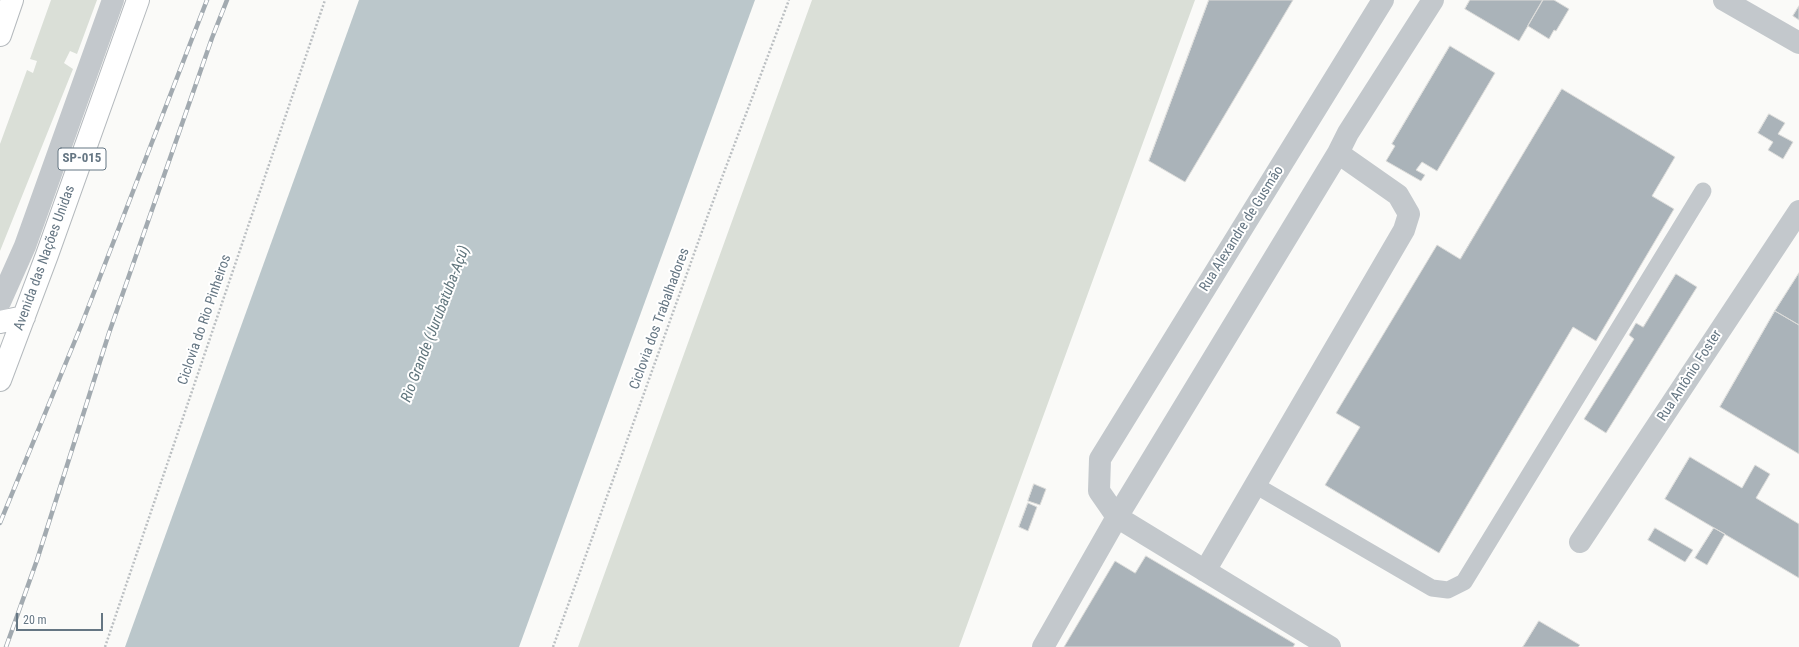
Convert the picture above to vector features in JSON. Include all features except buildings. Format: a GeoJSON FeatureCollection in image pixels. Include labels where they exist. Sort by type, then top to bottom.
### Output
{"type":"FeatureCollection","features":[{"type":"Feature","properties":{"kind":"highway"},"geometry":{"type":"LineString","coordinates":[[0,35],[12,0]]}},
{"type":"Feature","properties":{"kind":"highway","name":"Avenida das Nações Unidas"},"geometry":{"type":"LineString","coordinates":[[0,380],[138,0]]}},
{"type":"Feature","properties":{"kind":"highway"},"geometry":{"type":"LineString","coordinates":[[0,322],[24,317]]}},
{"type":"Feature","properties":{"kind":"street"},"geometry":{"type":"LineString","coordinates":[[0,302],[25,246],[113,0]]}},
{"type":"Feature","properties":{"kind":"street","name":"Rua Alexandre de Gusmão"},"geometry":{"type":"LineString","coordinates":[[1117,517],[1099,491],[1100,459],[1383,0]]}},
{"type":"Feature","properties":{"kind":"street"},"geometry":{"type":"LineString","coordinates":[[1043,647],[1117,517],[1338,154],[1348,133],[1433,0]]}},
{"type":"Feature","properties":{"kind":"street"},"geometry":{"type":"LineString","coordinates":[[1724,0],[1799,43]]}},
{"type":"Feature","properties":{"kind":"street"},"geometry":{"type":"LineString","coordinates":[[1205,571],[1404,230],[1409,214],[1398,195],[1338,154]]}},
{"type":"Feature","properties":{"kind":"street","name":"Rua Antônio Foster"},"geometry":{"type":"LineString","coordinates":[[1580,542],[1799,211]]}},
{"type":"Feature","properties":{"kind":"street"},"geometry":{"type":"LineString","coordinates":[[1117,517],[1330,647]]}},
{"type":"Feature","properties":{"kind":"lane"},"geometry":{"type":"LineString","coordinates":[[1255,485],[1432,588],[1448,590],[1464,582],[1703,191]]}},
{"type":"Feature","properties":{"kind":"path","name":"Ciclovia do Rio Pinheiros"},"geometry":{"type":"LineString","coordinates":[[105,647],[325,0]]}},
{"type":"Feature","properties":{"kind":"path","name":"Ciclovia dos Trabalhadores"},"geometry":{"type":"LineString","coordinates":[[553,647],[709,212],[789,0]]}},
{"type":"Feature","properties":{"kind":"shaded area"},"geometry":{"type":"Polygon","coordinates":[[[51,0],[97,0],[77,54],[70,51],[64,63],[73,69],[0,251],[0,144],[27,70],[33,73],[37,61],[30,59],[51,0]]]}},
{"type":"Feature","properties":{"kind":"shaded area"},"geometry":{"type":"Polygon","coordinates":[[[812,0],[1195,0],[959,647],[578,647],[812,0]]]}},
{"type":"Feature","properties":{"kind":"water","name":"Rio Grande (Jurubatuba-Açú)"},"geometry":{"type":"Polygon","coordinates":[[[359,0],[755,0],[519,647],[125,647],[359,0]]]}},
{"type":"Feature","properties":{"kind":"railway"},"geometry":{"type":"LineString","coordinates":[[0,523],[81,326],[207,0]]}},
{"type":"Feature","properties":{"kind":"railway"},"geometry":{"type":"LineString","coordinates":[[6,647],[37,560],[109,333],[212,38],[227,0]]}}]}
